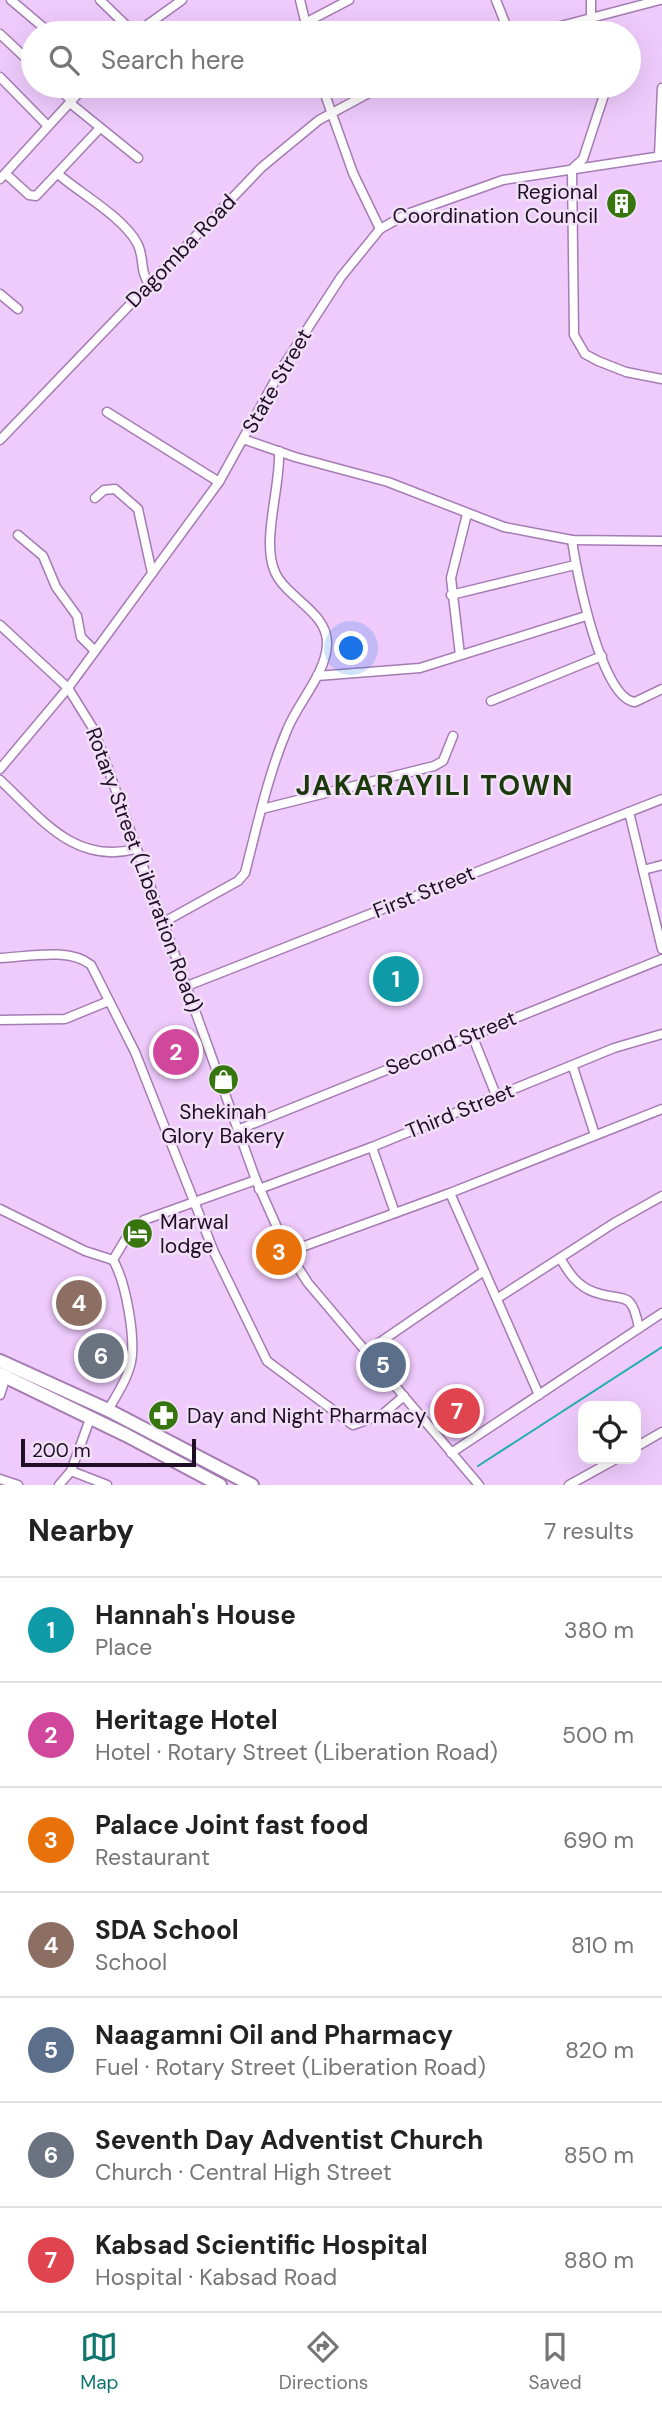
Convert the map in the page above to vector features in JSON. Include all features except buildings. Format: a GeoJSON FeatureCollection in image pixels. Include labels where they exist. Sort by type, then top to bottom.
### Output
{"type":"FeatureCollection","features":[{"type":"Feature","properties":{"kind":"highway"},"geometry":{"type":"LineString","coordinates":[[0,1361],[108,1410],[252,1485]]}},
{"type":"Feature","properties":{"kind":"highway"},"geometry":{"type":"LineString","coordinates":[[3,1375],[220,1485]]}},
{"type":"Feature","properties":{"kind":"street"},"geometry":{"type":"LineString","coordinates":[[11,0],[36,21]]}},
{"type":"Feature","properties":{"kind":"street"},"geometry":{"type":"LineString","coordinates":[[100,0],[122,21]]}},
{"type":"Feature","properties":{"kind":"street"},"geometry":{"type":"LineString","coordinates":[[300,0],[305,21]]}},
{"type":"Feature","properties":{"kind":"street"},"geometry":{"type":"LineString","coordinates":[[309,21],[349,0]]}},
{"type":"Feature","properties":{"kind":"street"},"geometry":{"type":"LineString","coordinates":[[496,0],[504,21]]}},
{"type":"Feature","properties":{"kind":"street"},"geometry":{"type":"LineString","coordinates":[[591,0],[592,21]]}},
{"type":"Feature","properties":{"kind":"street"},"geometry":{"type":"LineString","coordinates":[[580,21],[660,0]]}},
{"type":"Feature","properties":{"kind":"street"},"geometry":{"type":"LineString","coordinates":[[152,21],[179,1]]}},
{"type":"Feature","properties":{"kind":"street"},"geometry":{"type":"LineString","coordinates":[[0,34],[21,54]]}},
{"type":"Feature","properties":{"kind":"street"},"geometry":{"type":"LineString","coordinates":[[0,77],[48,126]]}},
{"type":"Feature","properties":{"kind":"street"},"geometry":{"type":"LineString","coordinates":[[661,156],[662,88]]}},
{"type":"Feature","properties":{"kind":"street"},"geometry":{"type":"LineString","coordinates":[[67,98],[138,158]]}},
{"type":"Feature","properties":{"kind":"street"},"geometry":{"type":"LineString","coordinates":[[5,174],[74,98]]}},
{"type":"Feature","properties":{"kind":"street"},"geometry":{"type":"LineString","coordinates":[[326,98],[353,173],[380,229]]}},
{"type":"Feature","properties":{"kind":"street","name":"Dagomba Road"},"geometry":{"type":"LineString","coordinates":[[0,440],[262,167],[304,131],[359,98]]}},
{"type":"Feature","properties":{"kind":"street"},"geometry":{"type":"LineString","coordinates":[[603,98],[583,159],[572,169],[574,335],[585,354],[609,366],[662,379]]}},
{"type":"Feature","properties":{"kind":"street"},"geometry":{"type":"LineString","coordinates":[[0,161],[5,174],[33,197],[38,195],[100,128]]}},
{"type":"Feature","properties":{"kind":"street","name":"State Street"},"geometry":{"type":"LineString","coordinates":[[0,769],[68,688],[219,482],[282,369],[323,304],[380,229],[407,214],[503,180],[661,156]]}},
{"type":"Feature","properties":{"kind":"street"},"geometry":{"type":"LineString","coordinates":[[58,174],[103,209],[138,244],[143,275],[150,285]]}},
{"type":"Feature","properties":{"kind":"street"},"geometry":{"type":"LineString","coordinates":[[1,296],[18,309]]}},
{"type":"Feature","properties":{"kind":"street"},"geometry":{"type":"LineString","coordinates":[[107,412],[219,482]]}},
{"type":"Feature","properties":{"kind":"street"},"geometry":{"type":"LineString","coordinates":[[243,439],[295,457],[388,482],[504,527],[572,540],[662,541]]}},
{"type":"Feature","properties":{"kind":"street"},"geometry":{"type":"LineString","coordinates":[[163,922],[242,878],[288,728],[317,676],[326,652],[325,630],[276,575],[272,562],[273,517],[281,472],[279,451]]}},
{"type":"Feature","properties":{"kind":"street"},"geometry":{"type":"LineString","coordinates":[[281,472],[295,457]]}},
{"type":"Feature","properties":{"kind":"street"},"geometry":{"type":"LineString","coordinates":[[95,498],[103,490],[115,489],[138,509],[152,573]]}},
{"type":"Feature","properties":{"kind":"street"},"geometry":{"type":"LineString","coordinates":[[460,655],[451,578],[467,514]]}},
{"type":"Feature","properties":{"kind":"street"},"geometry":{"type":"LineString","coordinates":[[18,535],[43,556],[56,587],[77,616],[81,637],[95,651]]}},
{"type":"Feature","properties":{"kind":"street"},"geometry":{"type":"LineString","coordinates":[[572,540],[586,617],[601,656],[628,701],[635,702],[661,691]]}},
{"type":"Feature","properties":{"kind":"street"},"geometry":{"type":"LineString","coordinates":[[451,595],[576,565]]}},
{"type":"Feature","properties":{"kind":"street"},"geometry":{"type":"LineString","coordinates":[[317,676],[403,672],[586,617]]}},
{"type":"Feature","properties":{"kind":"street","name":"Rotary Street (Liberation Road)"},"geometry":{"type":"LineString","coordinates":[[0,625],[68,688],[94,730],[258,1185],[288,1252],[308,1283],[479,1485]]}},
{"type":"Feature","properties":{"kind":"street"},"geometry":{"type":"LineString","coordinates":[[491,701],[601,656]]}},
{"type":"Feature","properties":{"kind":"street"},"geometry":{"type":"LineString","coordinates":[[262,809],[434,766],[443,761],[453,736]]}},
{"type":"Feature","properties":{"kind":"street"},"geometry":{"type":"LineString","coordinates":[[0,780],[64,839],[80,848],[105,854],[136,849]]}},
{"type":"Feature","properties":{"kind":"street","name":"First Street"},"geometry":{"type":"LineString","coordinates":[[187,986],[662,799]]}},
{"type":"Feature","properties":{"kind":"street"},"geometry":{"type":"LineString","coordinates":[[629,812],[658,923],[662,949]]}},
{"type":"Feature","properties":{"kind":"street"},"geometry":{"type":"LineString","coordinates":[[643,870],[662,865]]}},
{"type":"Feature","properties":{"kind":"street"},"geometry":{"type":"LineString","coordinates":[[0,958],[82,957],[92,965],[135,1052],[214,1252],[272,1366],[353,1425],[383,1414],[404,1396]]}},
{"type":"Feature","properties":{"kind":"street","name":"Second Street"},"geometry":{"type":"LineString","coordinates":[[240,1129],[662,959]]}},
{"type":"Feature","properties":{"kind":"street"},"geometry":{"type":"LineString","coordinates":[[0,1020],[65,1019],[109,1001]]}},
{"type":"Feature","properties":{"kind":"street","name":"Third Street"},"geometry":{"type":"LineString","coordinates":[[113,1260],[135,1226],[196,1201],[258,1185],[372,1147],[614,1048],[662,1034]]}},
{"type":"Feature","properties":{"kind":"street"},"geometry":{"type":"LineString","coordinates":[[472,1035],[496,1095]]}},
{"type":"Feature","properties":{"kind":"street"},"geometry":{"type":"LineString","coordinates":[[573,1067],[595,1135]]}},
{"type":"Feature","properties":{"kind":"street"},"geometry":{"type":"LineString","coordinates":[[288,1252],[450,1193],[662,1109]]}},
{"type":"Feature","properties":{"kind":"street"},"geometry":{"type":"LineString","coordinates":[[372,1147],[396,1213]]}},
{"type":"Feature","properties":{"kind":"street"},"geometry":{"type":"LineString","coordinates":[[450,1193],[539,1395]]}},
{"type":"Feature","properties":{"kind":"street"},"geometry":{"type":"LineString","coordinates":[[498,1298],[662,1196]]}},
{"type":"Feature","properties":{"kind":"street"},"geometry":{"type":"LineString","coordinates":[[0,1209],[85,1251],[113,1260],[124,1296],[132,1352],[126,1378],[108,1410]]}},
{"type":"Feature","properties":{"kind":"street"},"geometry":{"type":"LineString","coordinates":[[560,1258],[571,1277],[589,1290],[626,1298],[635,1306],[639,1328]]}},
{"type":"Feature","properties":{"kind":"street"},"geometry":{"type":"LineString","coordinates":[[367,1351],[484,1271]]}},
{"type":"Feature","properties":{"kind":"street"},"geometry":{"type":"LineString","coordinates":[[452,1453],[662,1313]]}},
{"type":"Feature","properties":{"kind":"street"},"geometry":{"type":"LineString","coordinates":[[0,1395],[3,1375]]}},
{"type":"Feature","properties":{"kind":"street"},"geometry":{"type":"LineString","coordinates":[[59,1485],[71,1471],[90,1419]]}},
{"type":"Feature","properties":{"kind":"street"},"geometry":{"type":"LineString","coordinates":[[641,1444],[662,1432]]}},
{"type":"Feature","properties":{"kind":"street"},"geometry":{"type":"LineString","coordinates":[[569,1485],[607,1464]]}},
{"type":"Feature","properties":{"kind":"street"},"geometry":{"type":"LineString","coordinates":[[71,1471],[107,1485]]}},
{"type":"Feature","properties":{"kind":"street"},"geometry":{"type":"LineString","coordinates":[[0,1479],[18,1485]]}},
{"type":"Feature","properties":{"kind":"shaded area"},"geometry":{"type":"Polygon","coordinates":[[[457,1382],[487,1418],[462,1436],[454,1435],[425,1404],[457,1382]]]}},
{"type":"Feature","properties":{"kind":"waterway"},"geometry":{"type":"LineString","coordinates":[[478,1466],[662,1347]]}},
{"type":"Feature","properties":{"kind":"place","name":"Regional Coordination Council"},"geometry":{"type":"Point","coordinates":[621,204]}},
{"type":"Feature","properties":{"kind":"place","name":"Hannah's House"},"geometry":{"type":"Point","coordinates":[396,979]}},
{"type":"Feature","properties":{"kind":"place","name":"Heritage Hotel"},"geometry":{"type":"Point","coordinates":[176,1052]}},
{"type":"Feature","properties":{"kind":"place","name":"Shekinah Glory Bakery"},"geometry":{"type":"Point","coordinates":[223,1080]}},
{"type":"Feature","properties":{"kind":"place","name":"Marwal lodge"},"geometry":{"type":"Point","coordinates":[137,1234]}},
{"type":"Feature","properties":{"kind":"place","name":"Palace Joint fast food"},"geometry":{"type":"Point","coordinates":[279,1252]}},
{"type":"Feature","properties":{"kind":"place","name":"SDA School"},"geometry":{"type":"Point","coordinates":[79,1303]}},
{"type":"Feature","properties":{"kind":"place","name":"Seventh Day Adventist Church"},"geometry":{"type":"Point","coordinates":[101,1356]}},
{"type":"Feature","properties":{"kind":"place","name":"Naagamni Oil and Pharmacy"},"geometry":{"type":"Point","coordinates":[383,1365]}},
{"type":"Feature","properties":{"kind":"place","name":"Kabsad Scientific Hospital"},"geometry":{"type":"Point","coordinates":[457,1411]}},
{"type":"Feature","properties":{"kind":"place","name":"Day and Night Pharmacy"},"geometry":{"type":"Point","coordinates":[164,1416]}},
{"type":"Feature","properties":{"kind":"district","name":"JAKARAYILI TOWN"},"geometry":{"type":"Point","coordinates":[435,785]}}]}
